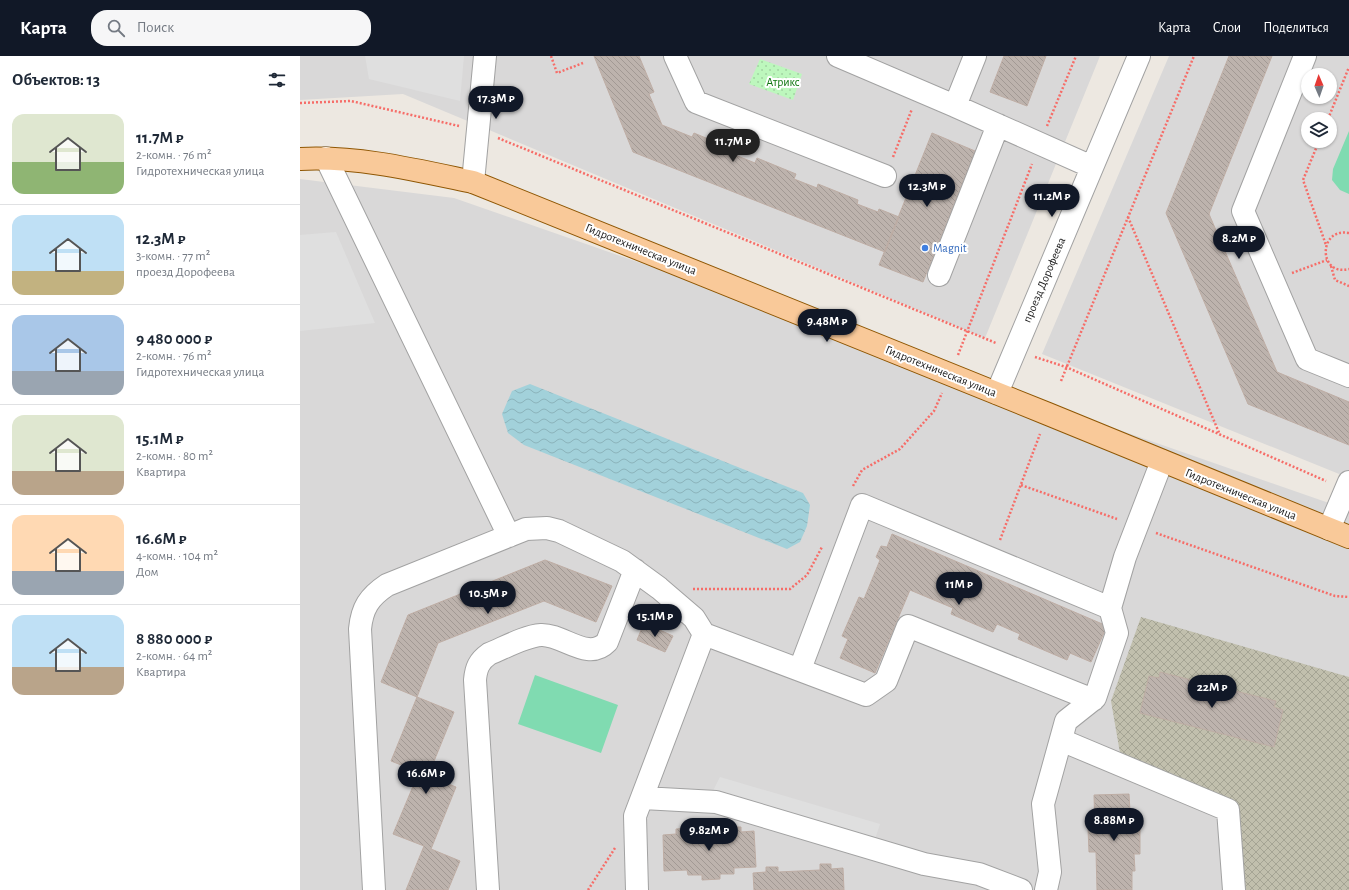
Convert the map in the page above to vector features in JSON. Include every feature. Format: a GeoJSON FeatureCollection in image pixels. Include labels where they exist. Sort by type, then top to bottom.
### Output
{"type":"FeatureCollection","features":[{"type":"Feature","properties":{"kind":"main road","name":"Гидротехническая улица"},"geometry":{"type":"LineString","coordinates":[[300,160],[326,158],[397,166],[473,182],[997,393],[1349,537]]}},
{"type":"Feature","properties":{"kind":"street"},"geometry":{"type":"LineString","coordinates":[[473,182],[485,56]]}},
{"type":"Feature","properties":{"kind":"street"},"geometry":{"type":"LineString","coordinates":[[675,56],[696,102],[885,176]]}},
{"type":"Feature","properties":{"kind":"street"},"geometry":{"type":"LineString","coordinates":[[838,56],[1092,167]]}},
{"type":"Feature","properties":{"kind":"street"},"geometry":{"type":"LineString","coordinates":[[955,106],[975,56]]}},
{"type":"Feature","properties":{"kind":"street","name":"проезд Дорофеева"},"geometry":{"type":"LineString","coordinates":[[997,393],[1139,56]]}},
{"type":"Feature","properties":{"kind":"street"},"geometry":{"type":"LineString","coordinates":[[1305,56],[1243,211],[1307,359],[1349,376]]}},
{"type":"Feature","properties":{"kind":"street"},"geometry":{"type":"LineString","coordinates":[[939,274],[998,125]]}},
{"type":"Feature","properties":{"kind":"street"},"geometry":{"type":"LineString","coordinates":[[326,158],[509,536]]}},
{"type":"Feature","properties":{"kind":"street"},"geometry":{"type":"LineString","coordinates":[[1046,890],[1050,872],[1043,804],[1066,720],[1095,698],[1117,633],[1110,608],[1125,557],[1162,461]]}},
{"type":"Feature","properties":{"kind":"street"},"geometry":{"type":"LineString","coordinates":[[1329,530],[1347,486]]}},
{"type":"Feature","properties":{"kind":"street"},"geometry":{"type":"LineString","coordinates":[[800,669],[862,505],[1110,608]]}},
{"type":"Feature","properties":{"kind":"street"},"geometry":{"type":"LineString","coordinates":[[374,890],[360,630],[363,610],[376,592],[387,585],[526,529],[546,528],[559,531],[615,557],[659,588],[694,618],[704,634],[866,695],[886,681],[908,626],[1093,700]]}},
{"type":"Feature","properties":{"kind":"street"},"geometry":{"type":"LineString","coordinates":[[488,890],[475,680],[476,670],[483,658],[489,654],[537,636],[552,636],[587,650],[593,650],[604,645],[607,642],[635,570]]}},
{"type":"Feature","properties":{"kind":"street"},"geometry":{"type":"LineString","coordinates":[[637,890],[635,816],[704,634]]}},
{"type":"Feature","properties":{"kind":"street"},"geometry":{"type":"LineString","coordinates":[[1061,740],[1228,810],[1234,890]]}},
{"type":"Feature","properties":{"kind":"street"},"geometry":{"type":"LineString","coordinates":[[642,798],[716,802],[924,864],[979,874],[1021,890]]}},
{"type":"Feature","properties":{"kind":"path"},"geometry":{"type":"LineString","coordinates":[[551,56],[556,72],[583,63]]}},
{"type":"Feature","properties":{"kind":"path"},"geometry":{"type":"LineString","coordinates":[[851,491],[862,470],[900,449],[934,412],[1076,56]]}},
{"type":"Feature","properties":{"kind":"path"},"geometry":{"type":"LineString","coordinates":[[1060,381],[1194,56]]}},
{"type":"Feature","properties":{"kind":"path"},"geometry":{"type":"LineString","coordinates":[[1331,112],[1349,67]]}},
{"type":"Feature","properties":{"kind":"path"},"geometry":{"type":"LineString","coordinates":[[885,176],[920,91]]}},
{"type":"Feature","properties":{"kind":"path"},"geometry":{"type":"LineString","coordinates":[[300,103],[351,101],[478,130],[1015,350],[1066,367],[1220,435],[1347,486]]}},
{"type":"Feature","properties":{"kind":"path"},"geometry":{"type":"LineString","coordinates":[[1316,148],[1303,180],[1326,245]]}},
{"type":"Feature","properties":{"kind":"path"},"geometry":{"type":"LineString","coordinates":[[1127,216],[1220,435]]}},
{"type":"Feature","properties":{"kind":"path"},"geometry":{"type":"LineString","coordinates":[[1349,233],[1344,232],[1336,234],[1326,245],[1325,252],[1327,260],[1331,266],[1334,280],[1349,286]]}},
{"type":"Feature","properties":{"kind":"path"},"geometry":{"type":"LineString","coordinates":[[1273,280],[1327,260]]}},
{"type":"Feature","properties":{"kind":"path"},"geometry":{"type":"LineString","coordinates":[[1331,266],[1338,269],[1349,269]]}},
{"type":"Feature","properties":{"kind":"path"},"geometry":{"type":"LineString","coordinates":[[992,559],[1040,434]]}},
{"type":"Feature","properties":{"kind":"path"},"geometry":{"type":"LineString","coordinates":[[1021,485],[1335,596],[1349,597]]}},
{"type":"Feature","properties":{"kind":"path"},"geometry":{"type":"LineString","coordinates":[[659,588],[790,589],[807,575],[825,540]]}},
{"type":"Feature","properties":{"kind":"path"},"geometry":{"type":"LineString","coordinates":[[588,890],[616,847]]}},
{"type":"Feature","properties":{"kind":"shaded area"},"geometry":{"type":"Polygon","coordinates":[[[300,56],[1100,56],[985,338],[403,94],[300,100],[300,56]]]}},
{"type":"Feature","properties":{"kind":"shaded area"},"geometry":{"type":"Polygon","coordinates":[[[365,56],[464,56],[460,101],[369,79],[365,56]]]}},
{"type":"Feature","properties":{"kind":"shaded area"},"geometry":{"type":"Polygon","coordinates":[[[1169,56],[1349,56],[1349,478],[1042,354],[1169,56]]]}},
{"type":"Feature","properties":{"kind":"shaded area"},"geometry":{"type":"Polygon","coordinates":[[[300,179],[454,198],[1349,510],[1349,890],[300,890],[300,179]]]}},
{"type":"Feature","properties":{"kind":"shaded area"},"geometry":{"type":"Polygon","coordinates":[[[336,232],[375,323],[300,331],[300,235],[336,232]]]}},
{"type":"Feature","properties":{"kind":"shaded area"},"geometry":{"type":"Polygon","coordinates":[[[1141,617],[1349,677],[1349,890],[1243,890],[1234,801],[1120,753],[1111,701],[1141,617]]]}},
{"type":"Feature","properties":{"kind":"shaded area"},"geometry":{"type":"Polygon","coordinates":[[[720,777],[880,824],[874,842],[711,795],[720,777]]]}},
{"type":"Feature","properties":{"kind":"green space","name":"Атрикс"},"geometry":{"type":"Polygon","coordinates":[[[760,59],[802,74],[793,100],[749,84],[760,59]]]}},
{"type":"Feature","properties":{"kind":"green space"},"geometry":{"type":"Polygon","coordinates":[[[1349,131],[1349,194],[1340,190],[1332,180],[1333,169],[1349,131]]]}},
{"type":"Feature","properties":{"kind":"green space"},"geometry":{"type":"Polygon","coordinates":[[[535,675],[618,705],[601,753],[518,724],[535,675]]]}},
{"type":"Feature","properties":{"kind":"water"},"geometry":{"type":"Polygon","coordinates":[[[530,384],[803,493],[810,505],[807,526],[800,542],[787,549],[524,445],[508,433],[502,414],[512,391],[530,384]]]}},
{"type":"Feature","properties":{"kind":"building"},"geometry":{"type":"Polygon","coordinates":[[[594,56],[639,56],[654,92],[649,94],[662,125],[692,137],[694,133],[732,149],[730,153],[755,163],[757,158],[796,174],[794,179],[817,188],[818,184],[858,200],[857,204],[878,212],[879,209],[899,217],[885,252],[633,152],[594,56]]]}},
{"type":"Feature","properties":{"kind":"building"},"geometry":{"type":"Polygon","coordinates":[[[1004,56],[1046,56],[1027,106],[990,92],[1004,56]]]}},
{"type":"Feature","properties":{"kind":"building"},"geometry":{"type":"Polygon","coordinates":[[[1229,56],[1272,56],[1209,214],[1277,372],[1349,402],[1349,445],[1248,404],[1166,213],[1229,56]]]}},
{"type":"Feature","properties":{"kind":"building"},"geometry":{"type":"Polygon","coordinates":[[[932,133],[975,151],[923,282],[879,265],[932,133]]]}},
{"type":"Feature","properties":{"kind":"building"},"geometry":{"type":"Polygon","coordinates":[[[892,534],[1107,626],[1091,662],[1070,653],[1067,660],[1018,639],[1020,634],[997,624],[993,632],[951,614],[953,608],[910,590],[875,673],[840,658],[848,639],[842,636],[859,597],[864,599],[880,560],[876,557],[881,546],[887,547],[892,534]]]}},
{"type":"Feature","properties":{"kind":"building"},"geometry":{"type":"Polygon","coordinates":[[[545,560],[612,586],[596,622],[544,601],[438,643],[417,697],[381,682],[408,615],[545,560]]]}},
{"type":"Feature","properties":{"kind":"building"},"geometry":{"type":"Polygon","coordinates":[[[644,623],[673,636],[665,652],[637,640],[644,623]]]}},
{"type":"Feature","properties":{"kind":"building"},"geometry":{"type":"Polygon","coordinates":[[[1160,672],[1207,684],[1206,690],[1226,695],[1227,689],[1276,701],[1274,707],[1283,710],[1274,747],[1140,713],[1149,676],[1159,678],[1160,672]]]}},
{"type":"Feature","properties":{"kind":"building"},"geometry":{"type":"Polygon","coordinates":[[[417,697],[454,712],[428,776],[456,787],[431,849],[460,861],[448,890],[406,890],[424,846],[393,834],[419,772],[391,761],[417,697]]]}},
{"type":"Feature","properties":{"kind":"building"},"geometry":{"type":"Polygon","coordinates":[[[1129,794],[1130,811],[1133,810],[1134,827],[1140,827],[1140,854],[1134,854],[1135,871],[1132,871],[1132,890],[1097,890],[1096,852],[1089,852],[1088,829],[1095,829],[1094,795],[1129,794]]]}},
{"type":"Feature","properties":{"kind":"building"},"geometry":{"type":"Polygon","coordinates":[[[730,827],[741,827],[741,832],[754,831],[756,867],[734,868],[734,874],[720,874],[720,879],[702,880],[702,875],[688,875],[687,870],[664,871],[663,835],[676,834],[676,829],[688,828],[688,834],[730,832],[730,827]]]}},
{"type":"Feature","properties":{"kind":"building"},"geometry":{"type":"Polygon","coordinates":[[[820,864],[831,864],[831,869],[843,868],[844,890],[754,890],[753,873],[766,872],[766,867],[778,867],[778,872],[820,870],[820,864]]]}},
{"type":"Feature","properties":{"kind":"place","name":"Magnit"},"geometry":{"type":"Point","coordinates":[925,248]}}]}
